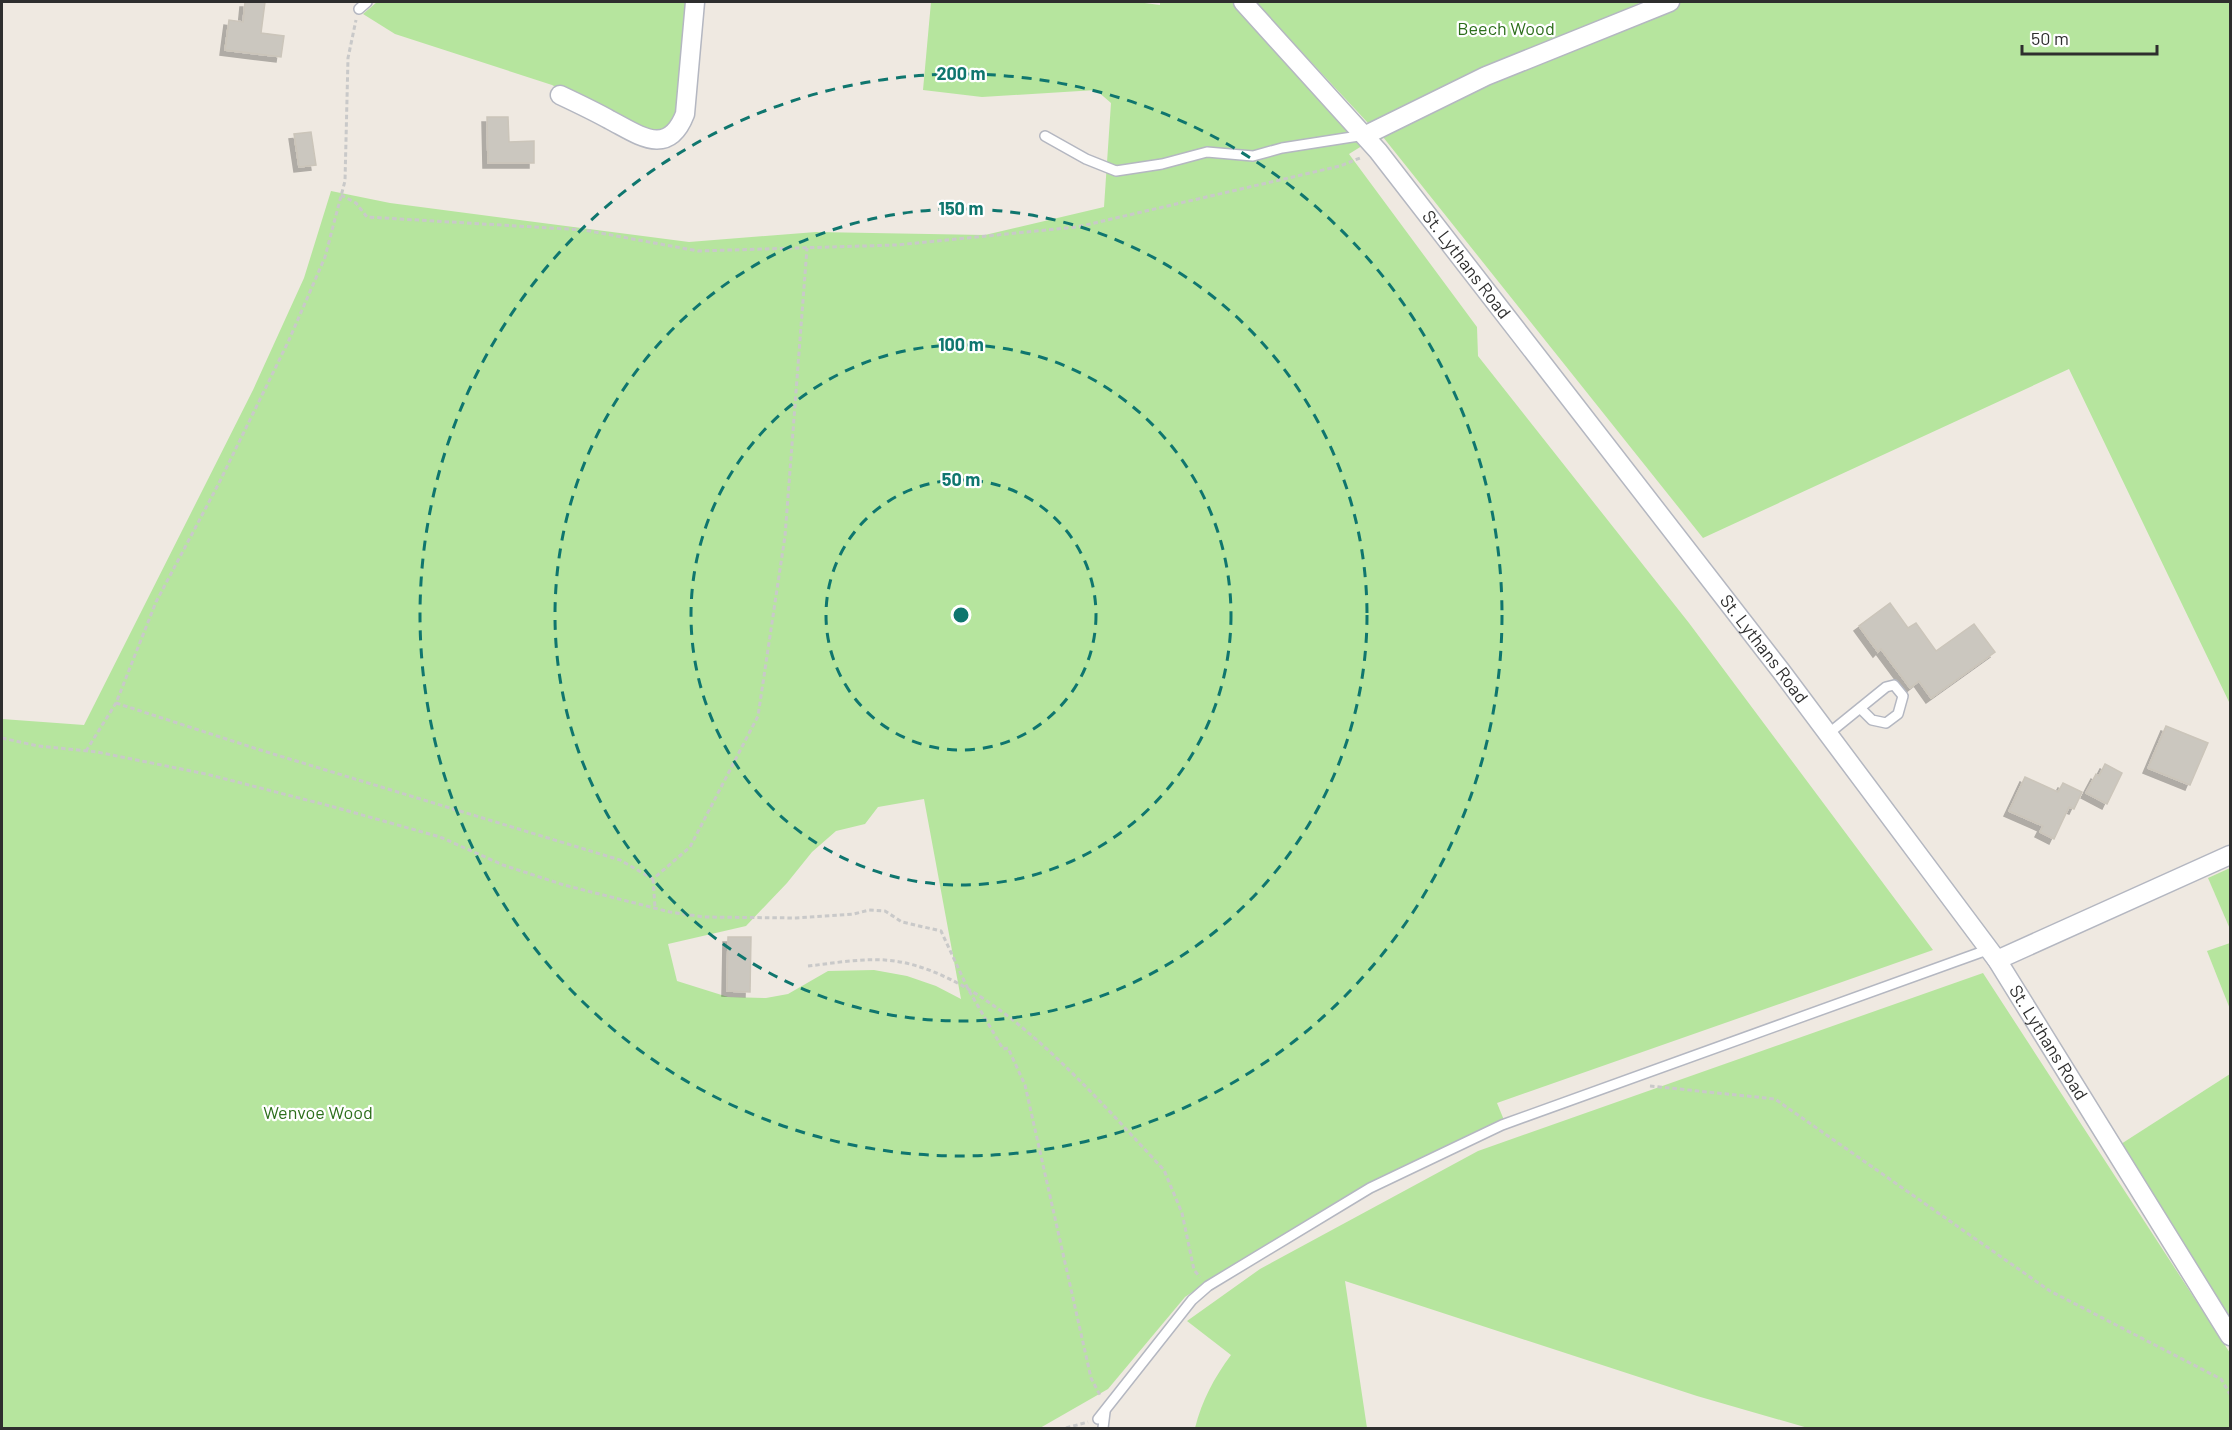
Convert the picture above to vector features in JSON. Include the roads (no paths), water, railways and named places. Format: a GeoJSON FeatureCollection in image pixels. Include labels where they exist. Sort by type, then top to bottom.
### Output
{"type":"FeatureCollection","features":[{"type":"Feature","properties":{"kind":"street"},"geometry":{"type":"LineString","coordinates":[[560,95],[641,138],[659,140],[671,136],[680,127],[685,114],[695,2]]}},
{"type":"Feature","properties":{"kind":"street","name":"St. Lythans Road"},"geometry":{"type":"LineString","coordinates":[[1243,2],[1366,135],[1828,734],[1992,955],[2230,1336]]}},
{"type":"Feature","properties":{"kind":"street"},"geometry":{"type":"LineString","coordinates":[[1366,135],[1486,76],[1670,2]]}},
{"type":"Feature","properties":{"kind":"street"},"geometry":{"type":"LineString","coordinates":[[1992,955],[2230,855]]}},
{"type":"Feature","properties":{"kind":"lane"},"geometry":{"type":"LineString","coordinates":[[359,9],[367,2]]}},
{"type":"Feature","properties":{"kind":"lane"},"geometry":{"type":"LineString","coordinates":[[1045,136],[1086,159],[1116,171],[1162,165],[1207,152],[1253,156],[1282,148],[1366,135]]}},
{"type":"Feature","properties":{"kind":"lane"},"geometry":{"type":"LineString","coordinates":[[1828,734],[1860,708],[1886,687],[1894,686],[1903,696],[1898,714],[1886,723],[1872,720],[1860,708]]}},
{"type":"Feature","properties":{"kind":"lane"},"geometry":{"type":"LineString","coordinates":[[1100,1424],[1106,1409],[1192,1300],[1208,1286],[1370,1188],[1502,1125],[1992,955]]}},
{"type":"Feature","properties":{"kind":"park label","name":"Beech Wood"},"geometry":{"type":"Point","coordinates":[1506,29]}},
{"type":"Feature","properties":{"kind":"park label","name":"Wenvoe Wood"},"geometry":{"type":"Point","coordinates":[318,1113]}}]}
